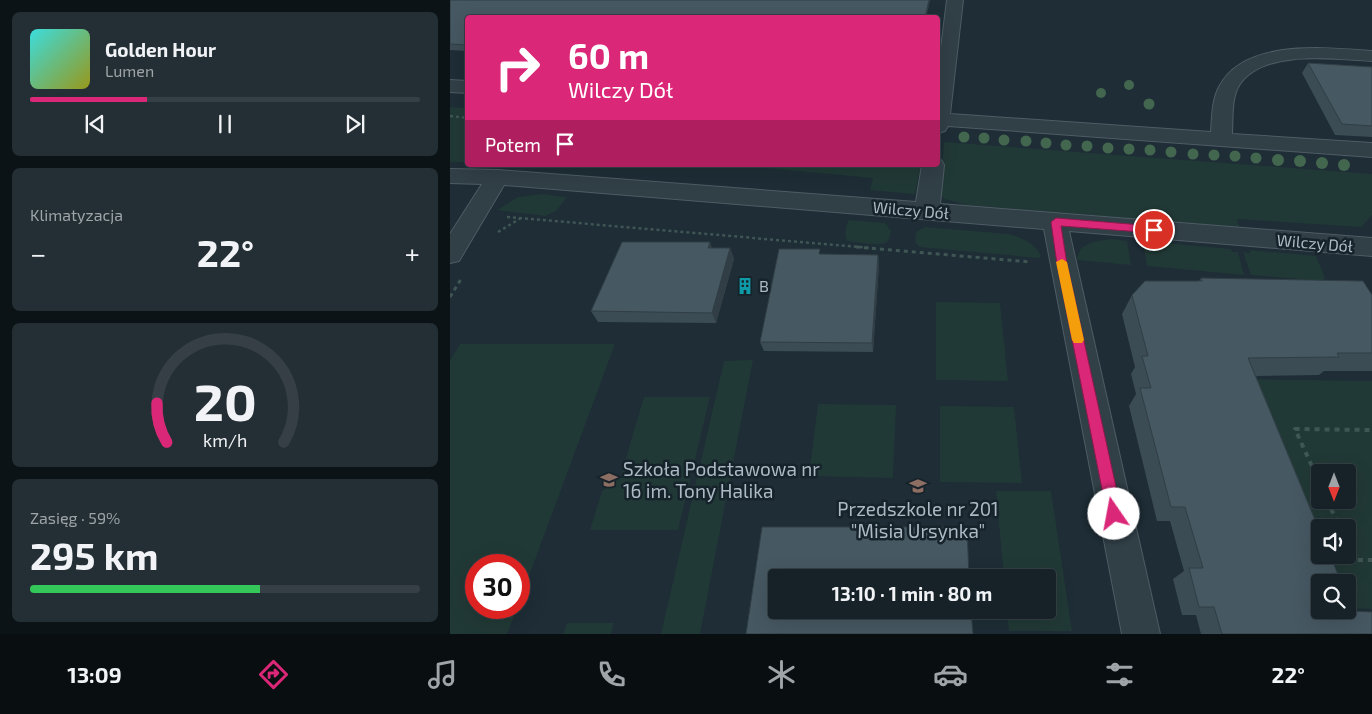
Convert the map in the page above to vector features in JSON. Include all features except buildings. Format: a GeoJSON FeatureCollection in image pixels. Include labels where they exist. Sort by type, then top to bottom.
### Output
{"type":"FeatureCollection","features":[{"type":"Feature","properties":{"kind":"street"},"geometry":{"type":"LineString","coordinates":[[940,112],[945,88],[955,0]]}},
{"type":"Feature","properties":{"kind":"street"},"geometry":{"type":"LineString","coordinates":[[1221,139],[1224,107],[1229,87],[1232,80],[1247,68],[1269,59],[1296,54],[1372,56]]}},
{"type":"Feature","properties":{"kind":"street"},"geometry":{"type":"LineString","coordinates":[[450,86],[465,88]]}},
{"type":"Feature","properties":{"kind":"street"},"geometry":{"type":"LineString","coordinates":[[940,122],[1372,150]]}},
{"type":"Feature","properties":{"kind":"street"},"geometry":{"type":"LineString","coordinates":[[928,211],[933,167]]}},
{"type":"Feature","properties":{"kind":"street","name":"Wilczy Dół"},"geometry":{"type":"LineString","coordinates":[[450,176],[498,177],[1372,247]]}},
{"type":"Feature","properties":{"kind":"street"},"geometry":{"type":"LineString","coordinates":[[450,254],[498,177]]}},
{"type":"Feature","properties":{"kind":"street"},"geometry":{"type":"LineString","coordinates":[[1056,222],[1062,264],[1141,634]]}},
{"type":"Feature","properties":{"kind":"path"},"geometry":{"type":"LineString","coordinates":[[450,116],[465,118]]}},
{"type":"Feature","properties":{"kind":"path"},"geometry":{"type":"LineString","coordinates":[[476,214],[1037,263]]}},
{"type":"Feature","properties":{"kind":"path"},"geometry":{"type":"LineString","coordinates":[[496,233],[522,218]]}},
{"type":"Feature","properties":{"kind":"path"},"geometry":{"type":"LineString","coordinates":[[1311,464],[1295,429],[1372,430]]}},
{"type":"Feature","properties":{"kind":"path"},"geometry":{"type":"LineString","coordinates":[[1356,560],[1372,560]]}},
{"type":"Feature","properties":{"kind":"green space"},"geometry":{"type":"Polygon","coordinates":[[[450,107],[465,108],[465,162],[450,162],[450,107]]]}},
{"type":"Feature","properties":{"kind":"green space"},"geometry":{"type":"Polygon","coordinates":[[[944,142],[1372,174],[1372,215],[1361,227],[1237,219],[1239,227],[966,205],[945,199],[940,194],[944,142]]]}},
{"type":"Feature","properties":{"kind":"green space"},"geometry":{"type":"Polygon","coordinates":[[[753,167],[921,167],[915,194],[870,190],[873,178],[753,167]]]}},
{"type":"Feature","properties":{"kind":"green space"},"geometry":{"type":"Polygon","coordinates":[[[542,194],[567,197],[556,211],[545,216],[497,210],[518,197],[542,194]]]}},
{"type":"Feature","properties":{"kind":"green space"},"geometry":{"type":"Polygon","coordinates":[[[848,220],[885,223],[891,231],[889,239],[887,242],[879,244],[847,241],[845,235],[848,220]]]}},
{"type":"Feature","properties":{"kind":"green space"},"geometry":{"type":"Polygon","coordinates":[[[925,227],[1009,234],[1032,244],[1041,256],[1039,258],[919,247],[915,242],[916,232],[925,227]]]}},
{"type":"Feature","properties":{"kind":"green space"},"geometry":{"type":"Polygon","coordinates":[[[1112,239],[1127,241],[1131,265],[1077,260],[1078,254],[1085,246],[1094,242],[1112,239]]]}},
{"type":"Feature","properties":{"kind":"green space"},"geometry":{"type":"Polygon","coordinates":[[[1143,241],[1231,249],[1232,252],[1238,252],[1244,275],[1147,266],[1143,241]]]}},
{"type":"Feature","properties":{"kind":"green space"},"geometry":{"type":"Polygon","coordinates":[[[1250,250],[1316,256],[1325,278],[1322,281],[1251,275],[1243,252],[1250,253],[1250,250]]]}},
{"type":"Feature","properties":{"kind":"green space"},"geometry":{"type":"Polygon","coordinates":[[[936,302],[1000,303],[1008,381],[936,380],[936,302]]]}},
{"type":"Feature","properties":{"kind":"green space"},"geometry":{"type":"Polygon","coordinates":[[[460,344],[615,344],[530,573],[530,554],[465,554],[465,619],[513,619],[507,634],[450,634],[450,361],[460,344]]]}},
{"type":"Feature","properties":{"kind":"green space"},"geometry":{"type":"Polygon","coordinates":[[[753,360],[700,634],[661,634],[724,361],[753,360]]]}},
{"type":"Feature","properties":{"kind":"green space"},"geometry":{"type":"Polygon","coordinates":[[[1239,379],[1372,381],[1372,609],[1356,608],[1356,574],[1317,574],[1313,564],[1356,564],[1356,519],[1311,519],[1311,559],[1239,379]]]}},
{"type":"Feature","properties":{"kind":"green space"},"geometry":{"type":"Polygon","coordinates":[[[644,397],[710,397],[678,530],[590,530],[602,491],[620,478],[644,397]]]}},
{"type":"Feature","properties":{"kind":"green space"},"geometry":{"type":"Polygon","coordinates":[[[818,404],[896,405],[893,478],[809,476],[818,404]]]}},
{"type":"Feature","properties":{"kind":"green space"},"geometry":{"type":"Polygon","coordinates":[[[940,406],[1014,407],[1022,483],[940,482],[940,406]]]}},
{"type":"Feature","properties":{"kind":"green space"},"geometry":{"type":"Polygon","coordinates":[[[996,491],[1051,491],[1072,631],[1009,631],[1008,619],[1056,619],[1056,569],[1003,569],[996,491]]]}},
{"type":"Feature","properties":{"kind":"green space"},"geometry":{"type":"Polygon","coordinates":[[[567,623],[614,623],[611,634],[563,634],[567,623]]]}},
{"type":"Feature","properties":{"kind":"slow traffic"},"geometry":{"type":"LineString","coordinates":[[1062,262],[1078,340]]}},
{"type":"Feature","properties":{"kind":"place","name":"B"},"geometry":{"type":"Point","coordinates":[745,286]}},
{"type":"Feature","properties":{"kind":"place","name":"Szkoła Podstawowa nr 16 im. Tony Halika"},"geometry":{"type":"Point","coordinates":[609,480]}},
{"type":"Feature","properties":{"kind":"place","name":"Przedszkole nr 201 \"Misia Ursynka\""},"geometry":{"type":"Point","coordinates":[918,486]}},
{"type":"Feature","properties":{"kind":"route"},"geometry":{"type":"LineString","coordinates":[[1114,514],[1062,264],[1056,222],[1154,230]]}}]}
